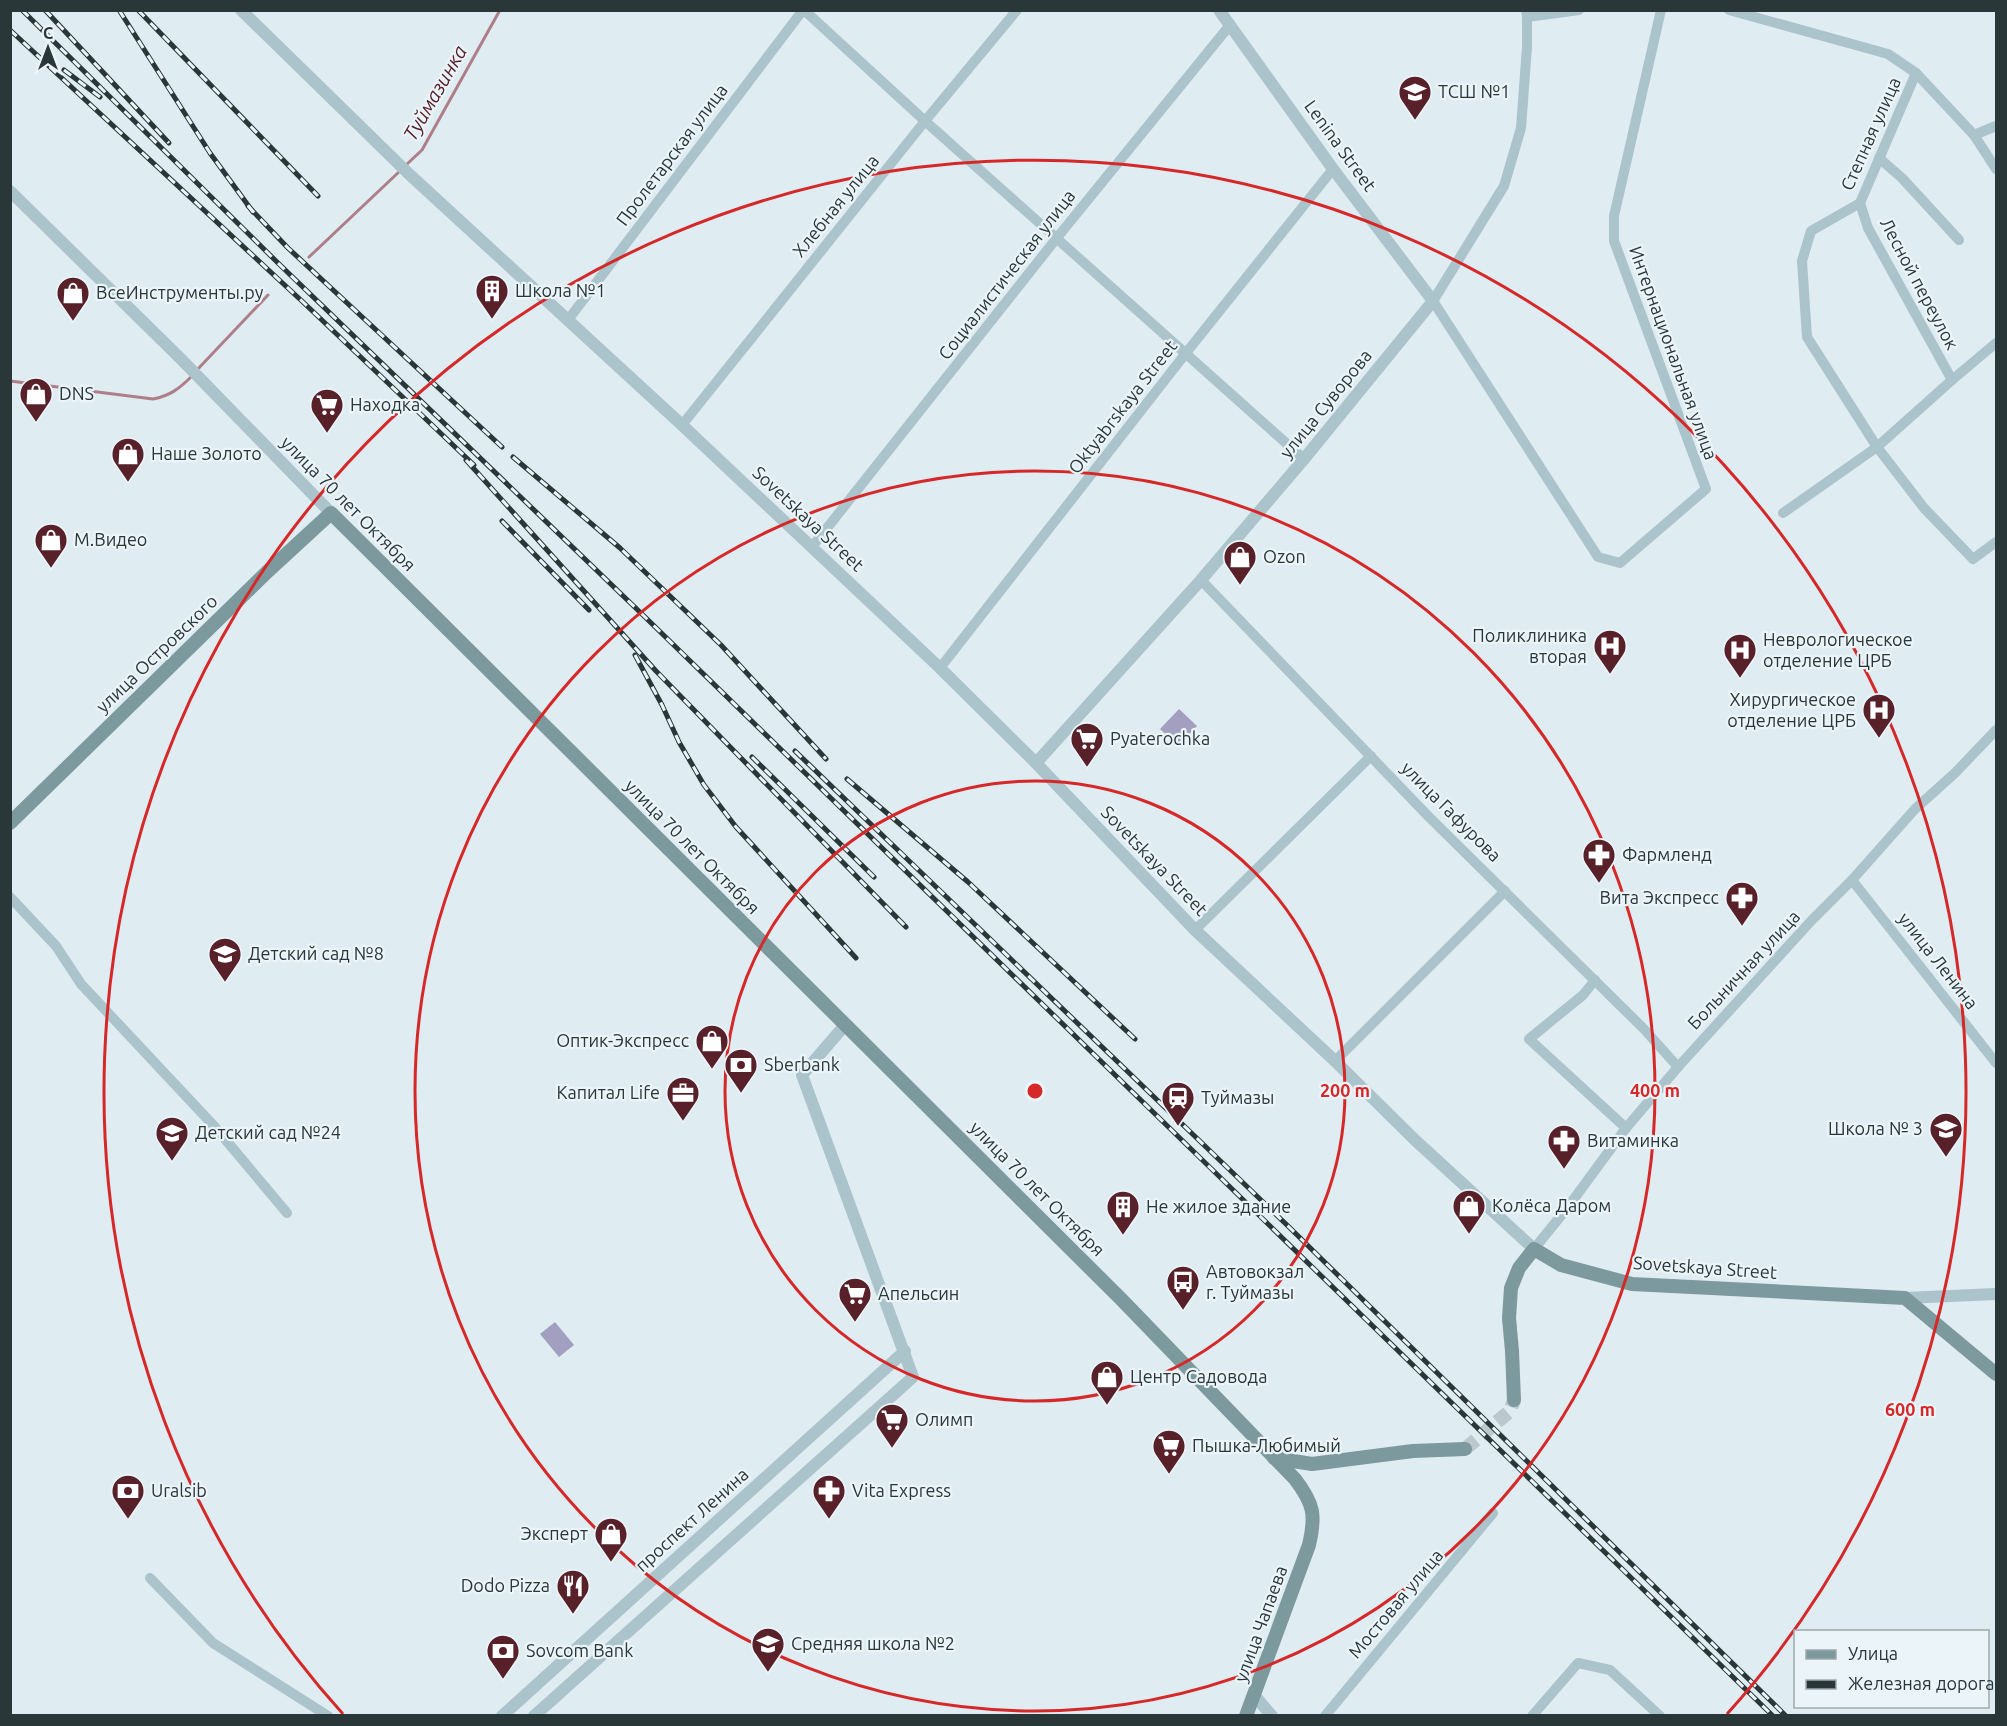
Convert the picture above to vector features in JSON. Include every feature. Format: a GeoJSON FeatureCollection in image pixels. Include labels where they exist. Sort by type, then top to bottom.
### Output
{"type":"FeatureCollection","features":[{"type":"Feature","properties":{"kind":"main road","name":"улица Островского"},"geometry":{"type":"LineString","coordinates":[[10,823],[268,571],[331,513]]}},
{"type":"Feature","properties":{"kind":"main road","name":"улица 70 лет Октября"},"geometry":{"type":"LineString","coordinates":[[331,513],[1122,1300],[1295,1479],[1311,1503],[1314,1524],[1309,1545]]}},
{"type":"Feature","properties":{"kind":"main road"},"geometry":{"type":"LineString","coordinates":[[1514,1400],[1509,1318],[1510,1288],[1519,1269],[1534,1249]]}},
{"type":"Feature","properties":{"kind":"main road","name":"Sovetskaya Street"},"geometry":{"type":"LineString","coordinates":[[1534,1249],[1560,1264],[1632,1284],[1905,1298]]}},
{"type":"Feature","properties":{"kind":"main road"},"geometry":{"type":"LineString","coordinates":[[1905,1298],[1996,1374]]}},
{"type":"Feature","properties":{"kind":"main road"},"geometry":{"type":"LineString","coordinates":[[1274,1458],[1312,1464],[1413,1451],[1465,1449]]}},
{"type":"Feature","properties":{"kind":"main road","name":"улица Чапаева"},"geometry":{"type":"LineString","coordinates":[[1246,1716],[1309,1545]]}},
{"type":"Feature","properties":{"kind":"street","name":"Sovetskaya Street"},"geometry":{"type":"LineString","coordinates":[[241,10],[409,174],[682,425],[940,668],[1036,763],[1195,930],[1335,1061],[1415,1140],[1534,1249]]}},
{"type":"Feature","properties":{"kind":"street"},"geometry":{"type":"LineString","coordinates":[[803,10],[1304,459]]}},
{"type":"Feature","properties":{"kind":"street","name":"Пролетарская улица"},"geometry":{"type":"LineString","coordinates":[[568,320],[803,10]]}},
{"type":"Feature","properties":{"kind":"street","name":"Хлебная улица"},"geometry":{"type":"LineString","coordinates":[[682,425],[925,121],[1017,10]]}},
{"type":"Feature","properties":{"kind":"street","name":"Lenina Street"},"geometry":{"type":"LineString","coordinates":[[1219,10],[1433,301]]}},
{"type":"Feature","properties":{"kind":"street"},"geometry":{"type":"LineString","coordinates":[[1526,14],[1579,10]]}},
{"type":"Feature","properties":{"kind":"street","name":"Интернациональная улица"},"geometry":{"type":"LineString","coordinates":[[1433,301],[1598,557],[1620,563],[1706,489],[1614,241],[1614,216],[1661,10]]}},
{"type":"Feature","properties":{"kind":"street"},"geometry":{"type":"LineString","coordinates":[[1729,10],[1887,54],[1916,73],[1974,135],[1996,169]]}},
{"type":"Feature","properties":{"kind":"street","name":"улица Суворова"},"geometry":{"type":"LineString","coordinates":[[1036,763],[1201,580],[1304,459],[1433,301],[1504,186],[1521,128],[1526,14]]}},
{"type":"Feature","properties":{"kind":"street","name":"Социалистическая улица"},"geometry":{"type":"LineString","coordinates":[[812,547],[1056,238],[1230,25]]}},
{"type":"Feature","properties":{"kind":"street","name":"Степная улица"},"geometry":{"type":"LineString","coordinates":[[1916,73],[1860,203],[1811,231],[1802,261],[1807,338],[1877,447],[1924,508],[1973,559],[1996,542]]}},
{"type":"Feature","properties":{"kind":"street"},"geometry":{"type":"LineString","coordinates":[[1974,135],[1996,126]]}},
{"type":"Feature","properties":{"kind":"street"},"geometry":{"type":"LineString","coordinates":[[1879,158],[1902,178],[1959,240]]}},
{"type":"Feature","properties":{"kind":"street","name":"Oktyabrskaya Street"},"geometry":{"type":"LineString","coordinates":[[940,668],[1186,353],[1334,169]]}},
{"type":"Feature","properties":{"kind":"street","name":"улица 70 лет Октября"},"geometry":{"type":"LineString","coordinates":[[10,191],[181,359],[331,513]]}},
{"type":"Feature","properties":{"kind":"street","name":"Лесной переулок"},"geometry":{"type":"LineString","coordinates":[[1860,203],[1868,228],[1952,380]]}},
{"type":"Feature","properties":{"kind":"street"},"geometry":{"type":"LineString","coordinates":[[1783,513],[1877,447],[1996,343]]}},
{"type":"Feature","properties":{"kind":"street","name":"улица Гафурова"},"geometry":{"type":"LineString","coordinates":[[1201,580],[1371,756],[1644,1029],[1678,1067]]}},
{"type":"Feature","properties":{"kind":"street","name":"Больничная улица"},"geometry":{"type":"LineString","coordinates":[[1534,1249],[1626,1128],[1678,1067],[1915,809],[1955,773],[1996,730]]}},
{"type":"Feature","properties":{"kind":"street"},"geometry":{"type":"LineString","coordinates":[[1195,930],[1371,756]]}},
{"type":"Feature","properties":{"kind":"street","name":"улица Ленина"},"geometry":{"type":"LineString","coordinates":[[1852,880],[1996,1063]]}},
{"type":"Feature","properties":{"kind":"street"},"geometry":{"type":"LineString","coordinates":[[1335,1061],[1505,891]]}},
{"type":"Feature","properties":{"kind":"street"},"geometry":{"type":"LineString","coordinates":[[10,897],[56,946],[81,984],[214,1126],[287,1213]]}},
{"type":"Feature","properties":{"kind":"street"},"geometry":{"type":"LineString","coordinates":[[1595,980],[1583,994],[1529,1039],[1626,1128]]}},
{"type":"Feature","properties":{"kind":"street"},"geometry":{"type":"LineString","coordinates":[[534,1716],[913,1377],[802,1075],[845,1025]]}},
{"type":"Feature","properties":{"kind":"street","name":"Sovetskaya Street"},"geometry":{"type":"LineString","coordinates":[[1905,1298],[1996,1294]]}},
{"type":"Feature","properties":{"kind":"street","name":"проспект Ленина"},"geometry":{"type":"LineString","coordinates":[[502,1716],[905,1351]]}},
{"type":"Feature","properties":{"kind":"street","name":"Мостовая улица"},"geometry":{"type":"LineString","coordinates":[[1325,1716],[1493,1513]]}},
{"type":"Feature","properties":{"kind":"street"},"geometry":{"type":"LineString","coordinates":[[150,1578],[213,1643],[328,1716]]}},
{"type":"Feature","properties":{"kind":"street"},"geometry":{"type":"LineString","coordinates":[[1532,1716],[1578,1663],[1610,1670],[1660,1716]]}},
{"type":"Feature","properties":{"kind":"street"},"geometry":{"type":"LineString","coordinates":[[1254,1695],[1272,1716]]}},
{"type":"Feature","properties":{"kind":"shaded area"},"geometry":{"type":"Polygon","coordinates":[[[1179,709],[1197,726],[1178,746],[1160,729],[1179,709]]]}},
{"type":"Feature","properties":{"kind":"shaded area"},"geometry":{"type":"Polygon","coordinates":[[[555,1322],[574,1345],[559,1357],[540,1334],[555,1322]]]}},
{"type":"Feature","properties":{"kind":"waterway","name":"Туймазинка"},"geometry":{"type":"LineString","coordinates":[[406,165],[422,150],[500,10]]}},
{"type":"Feature","properties":{"kind":"waterway","name":"Туймазинка"},"geometry":{"type":"LineString","coordinates":[[309,257],[401,170]]}},
{"type":"Feature","properties":{"kind":"waterway","name":"Туймазинка"},"geometry":{"type":"LineString","coordinates":[[196,371],[268,295]]}},
{"type":"Feature","properties":{"kind":"waterway","name":"Туймазинка"},"geometry":{"type":"LineString","coordinates":[[10,381],[153,399],[174,391],[192,376]]}},
{"type":"Feature","properties":{"kind":"tunnel"},"geometry":{"type":"LineString","coordinates":[[1465,1449],[1510,1411],[1514,1400]]}},
{"type":"Feature","properties":{"kind":"railway"},"geometry":{"type":"LineString","coordinates":[[22,10],[278,263],[645,617],[1773,1716]]}},
{"type":"Feature","properties":{"kind":"railway"},"geometry":{"type":"LineString","coordinates":[[45,10],[169,143]]}},
{"type":"Feature","properties":{"kind":"railway"},"geometry":{"type":"LineString","coordinates":[[119,10],[210,153],[253,212]]}},
{"type":"Feature","properties":{"kind":"railway"},"geometry":{"type":"LineString","coordinates":[[138,10],[318,196]]}},
{"type":"Feature","properties":{"kind":"railway"},"geometry":{"type":"LineString","coordinates":[[10,30],[304,303],[474,465]]}},
{"type":"Feature","properties":{"kind":"railway"},"geometry":{"type":"LineString","coordinates":[[64,70],[100,97]]}},
{"type":"Feature","properties":{"kind":"railway"},"geometry":{"type":"LineString","coordinates":[[248,206],[288,248],[502,447]]}},
{"type":"Feature","properties":{"kind":"railway"},"geometry":{"type":"LineString","coordinates":[[513,457],[620,548],[721,645],[826,759]]}},
{"type":"Feature","properties":{"kind":"railway"},"geometry":{"type":"LineString","coordinates":[[466,460],[656,671],[906,927]]}},
{"type":"Feature","properties":{"kind":"railway"},"geometry":{"type":"LineString","coordinates":[[502,521],[589,610]]}},
{"type":"Feature","properties":{"kind":"railway"},"geometry":{"type":"LineString","coordinates":[[635,655],[679,742],[704,785],[736,827],[856,958]]}},
{"type":"Feature","properties":{"kind":"railway"},"geometry":{"type":"LineString","coordinates":[[795,751],[1289,1227],[1786,1716]]}},
{"type":"Feature","properties":{"kind":"railway"},"geometry":{"type":"LineString","coordinates":[[752,757],[874,877]]}},
{"type":"Feature","properties":{"kind":"railway"},"geometry":{"type":"LineString","coordinates":[[847,779],[968,882],[1135,1039]]}},
{"type":"Feature","properties":{"kind":"place","name":"ТСШ №1"},"geometry":{"type":"Point","coordinates":[1415,121]}},
{"type":"Feature","properties":{"kind":"place","name":"Школа №1"},"geometry":{"type":"Point","coordinates":[492,320]}},
{"type":"Feature","properties":{"kind":"place","name":"ВсеИнструменты.ру"},"geometry":{"type":"Point","coordinates":[73,322]}},
{"type":"Feature","properties":{"kind":"place","name":"DNS"},"geometry":{"type":"Point","coordinates":[36,423]}},
{"type":"Feature","properties":{"kind":"place","name":"Находка"},"geometry":{"type":"Point","coordinates":[327,434]}},
{"type":"Feature","properties":{"kind":"place","name":"Наше Золото"},"geometry":{"type":"Point","coordinates":[128,483]}},
{"type":"Feature","properties":{"kind":"place","name":"М.Видео"},"geometry":{"type":"Point","coordinates":[51,569]}},
{"type":"Feature","properties":{"kind":"place","name":"Ozon"},"geometry":{"type":"Point","coordinates":[1240,586]}},
{"type":"Feature","properties":{"kind":"place","name":"Поликлиника вторая"},"geometry":{"type":"Point","coordinates":[1610,675]}},
{"type":"Feature","properties":{"kind":"place","name":"Неврологическое отделение ЦРБ"},"geometry":{"type":"Point","coordinates":[1740,679]}},
{"type":"Feature","properties":{"kind":"place","name":"Хирургическое отделение ЦРБ"},"geometry":{"type":"Point","coordinates":[1879,739]}},
{"type":"Feature","properties":{"kind":"place","name":"Pyaterochka"},"geometry":{"type":"Point","coordinates":[1087,768]}},
{"type":"Feature","properties":{"kind":"place","name":"Фармленд"},"geometry":{"type":"Point","coordinates":[1599,884]}},
{"type":"Feature","properties":{"kind":"place","name":"Вита Экспресс"},"geometry":{"type":"Point","coordinates":[1742,927]}},
{"type":"Feature","properties":{"kind":"place","name":"Детский сад №8"},"geometry":{"type":"Point","coordinates":[225,983]}},
{"type":"Feature","properties":{"kind":"place","name":"Оптик-Экспресс"},"geometry":{"type":"Point","coordinates":[712,1070]}},
{"type":"Feature","properties":{"kind":"place","name":"Sberbank"},"geometry":{"type":"Point","coordinates":[741,1094]}},
{"type":"Feature","properties":{"kind":"place","name":"Капитал Life"},"geometry":{"type":"Point","coordinates":[683,1122]}},
{"type":"Feature","properties":{"kind":"place","name":"Туймазы"},"geometry":{"type":"Point","coordinates":[1178,1127]}},
{"type":"Feature","properties":{"kind":"place","name":"Школа № 3"},"geometry":{"type":"Point","coordinates":[1946,1158]}},
{"type":"Feature","properties":{"kind":"place","name":"Детский сад №24"},"geometry":{"type":"Point","coordinates":[172,1162]}},
{"type":"Feature","properties":{"kind":"place","name":"Витаминка"},"geometry":{"type":"Point","coordinates":[1564,1170]}},
{"type":"Feature","properties":{"kind":"place","name":"Колёса Даром"},"geometry":{"type":"Point","coordinates":[1469,1235]}},
{"type":"Feature","properties":{"kind":"place","name":"Не жилое здание"},"geometry":{"type":"Point","coordinates":[1123,1236]}},
{"type":"Feature","properties":{"kind":"place","name":"Автовокзал г. Туймазы"},"geometry":{"type":"Point","coordinates":[1183,1311]}},
{"type":"Feature","properties":{"kind":"place","name":"Апельсин"},"geometry":{"type":"Point","coordinates":[855,1323]}},
{"type":"Feature","properties":{"kind":"place","name":"Центр Садовода"},"geometry":{"type":"Point","coordinates":[1107,1406]}},
{"type":"Feature","properties":{"kind":"place","name":"Олимп"},"geometry":{"type":"Point","coordinates":[892,1449]}},
{"type":"Feature","properties":{"kind":"place","name":"Пышка-Любимый"},"geometry":{"type":"Point","coordinates":[1169,1475]}},
{"type":"Feature","properties":{"kind":"place","name":"Uralsib"},"geometry":{"type":"Point","coordinates":[128,1520]}},
{"type":"Feature","properties":{"kind":"place","name":"Vita Express"},"geometry":{"type":"Point","coordinates":[829,1520]}},
{"type":"Feature","properties":{"kind":"place","name":"Эксперт"},"geometry":{"type":"Point","coordinates":[611,1563]}},
{"type":"Feature","properties":{"kind":"place","name":"Dodo Pizza"},"geometry":{"type":"Point","coordinates":[573,1615]}},
{"type":"Feature","properties":{"kind":"place","name":"Средняя школа №2"},"geometry":{"type":"Point","coordinates":[768,1673]}},
{"type":"Feature","properties":{"kind":"place","name":"Sovcom Bank"},"geometry":{"type":"Point","coordinates":[503,1680]}}]}
